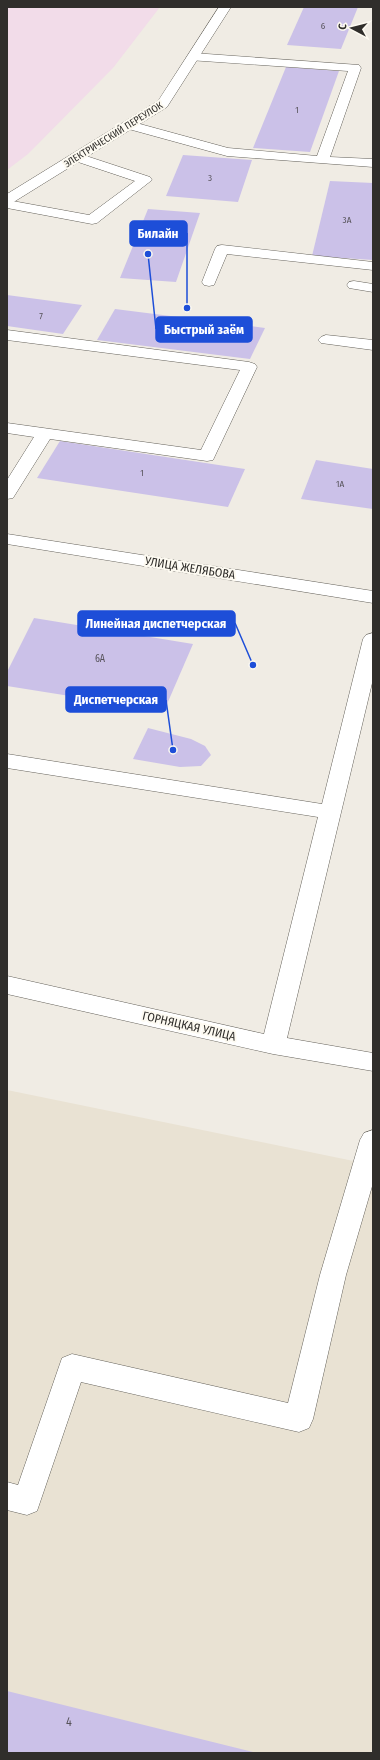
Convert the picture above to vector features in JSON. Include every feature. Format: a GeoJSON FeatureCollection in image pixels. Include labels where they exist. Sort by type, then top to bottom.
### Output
{"type":"FeatureCollection","features":[{"type":"Feature","properties":{"kind":"main road","name":"ЭЛЕКТРИЧЕСКИЙ ПЕРЕУЛОК"},"geometry":{"type":"LineString","coordinates":[[7,200],[163,104],[225,7]]}},
{"type":"Feature","properties":{"kind":"main road"},"geometry":{"type":"LineString","coordinates":[[193,57],[355,68],[322,160]]}},
{"type":"Feature","properties":{"kind":"main road"},"geometry":{"type":"LineString","coordinates":[[129,125],[227,152],[373,163]]}},
{"type":"Feature","properties":{"kind":"main road"},"geometry":{"type":"LineString","coordinates":[[7,204],[92,220],[145,180],[77,157]]}},
{"type":"Feature","properties":{"kind":"main road"},"geometry":{"type":"LineString","coordinates":[[209,282],[222,249],[373,266]]}},
{"type":"Feature","properties":{"kind":"main road"},"geometry":{"type":"LineString","coordinates":[[354,285],[373,288]]}},
{"type":"Feature","properties":{"kind":"main road"},"geometry":{"type":"LineString","coordinates":[[7,335],[249,367],[208,456],[7,428]]}},
{"type":"Feature","properties":{"kind":"main road"},"geometry":{"type":"LineString","coordinates":[[326,340],[373,345]]}},
{"type":"Feature","properties":{"kind":"main road"},"geometry":{"type":"LineString","coordinates":[[7,494],[44,433]]}},
{"type":"Feature","properties":{"kind":"main road","name":"УЛИЦА ЖЕЛЯБОВА"},"geometry":{"type":"LineString","coordinates":[[7,539],[373,597]]}},
{"type":"Feature","properties":{"kind":"main road"},"geometry":{"type":"LineString","coordinates":[[273,1045],[373,639]]}},
{"type":"Feature","properties":{"kind":"main road"},"geometry":{"type":"LineString","coordinates":[[7,761],[330,812]]}},
{"type":"Feature","properties":{"kind":"main road","name":"ГОРНЯЦКАЯ УЛИЦА"},"geometry":{"type":"LineString","coordinates":[[7,985],[273,1045],[373,1062]]}},
{"type":"Feature","properties":{"kind":"main road"},"geometry":{"type":"LineString","coordinates":[[7,1496],[27,1501],[72,1367],[300,1419],[333,1275],[373,1140]]}},
{"type":"Feature","properties":{"kind":"shaded area"},"geometry":{"type":"Polygon","coordinates":[[[7,7],[160,7],[113,68],[28,154],[7,170],[7,7]]]}},
{"type":"Feature","properties":{"kind":"shaded area"},"geometry":{"type":"Polygon","coordinates":[[[7,1090],[373,1165],[373,1753],[7,1753],[7,1090]]]}},
{"type":"Feature","properties":{"kind":"building"},"geometry":{"type":"Polygon","coordinates":[[[304,7],[358,7],[341,49],[287,45],[304,7]]]}},
{"type":"Feature","properties":{"kind":"building"},"geometry":{"type":"Polygon","coordinates":[[[286,67],[339,71],[310,152],[253,148],[286,67]]]}},
{"type":"Feature","properties":{"kind":"building"},"geometry":{"type":"Polygon","coordinates":[[[183,155],[252,160],[238,202],[166,196],[183,155]]]}},
{"type":"Feature","properties":{"kind":"building"},"geometry":{"type":"Polygon","coordinates":[[[330,181],[373,183],[373,260],[312,256],[330,181]]]}},
{"type":"Feature","properties":{"kind":"building"},"geometry":{"type":"Polygon","coordinates":[[[148,209],[200,213],[176,282],[120,278],[148,209]]]}},
{"type":"Feature","properties":{"kind":"building"},"geometry":{"type":"Polygon","coordinates":[[[7,295],[82,305],[63,334],[7,326],[7,295]]]}},
{"type":"Feature","properties":{"kind":"building"},"geometry":{"type":"Polygon","coordinates":[[[115,309],[265,328],[250,359],[97,340],[115,309]]]}},
{"type":"Feature","properties":{"kind":"building"},"geometry":{"type":"Polygon","coordinates":[[[60,441],[245,469],[228,507],[37,478],[60,441]]]}},
{"type":"Feature","properties":{"kind":"building"},"geometry":{"type":"Polygon","coordinates":[[[316,460],[373,469],[373,509],[301,499],[316,460]]]}},
{"type":"Feature","properties":{"kind":"building"},"geometry":{"type":"Polygon","coordinates":[[[34,618],[193,644],[164,711],[7,686],[7,672],[34,618]]]}},
{"type":"Feature","properties":{"kind":"building"},"geometry":{"type":"Polygon","coordinates":[[[148,728],[191,739],[205,746],[211,755],[201,766],[180,767],[133,759],[148,728]]]}},
{"type":"Feature","properties":{"kind":"building"},"geometry":{"type":"Polygon","coordinates":[[[7,1691],[253,1752],[253,1753],[7,1753],[7,1691]]]}},
{"type":"Feature","properties":{"kind":"place","name":"Быстрый заём"},"geometry":{"type":"Point","coordinates":[148,254]}},
{"type":"Feature","properties":{"kind":"place","name":"Билайн"},"geometry":{"type":"Point","coordinates":[187,308]}},
{"type":"Feature","properties":{"kind":"place","name":"Линейная диспетчерская"},"geometry":{"type":"Point","coordinates":[253,665]}},
{"type":"Feature","properties":{"kind":"place","name":"Диспетчерская"},"geometry":{"type":"Point","coordinates":[173,750]}}]}
